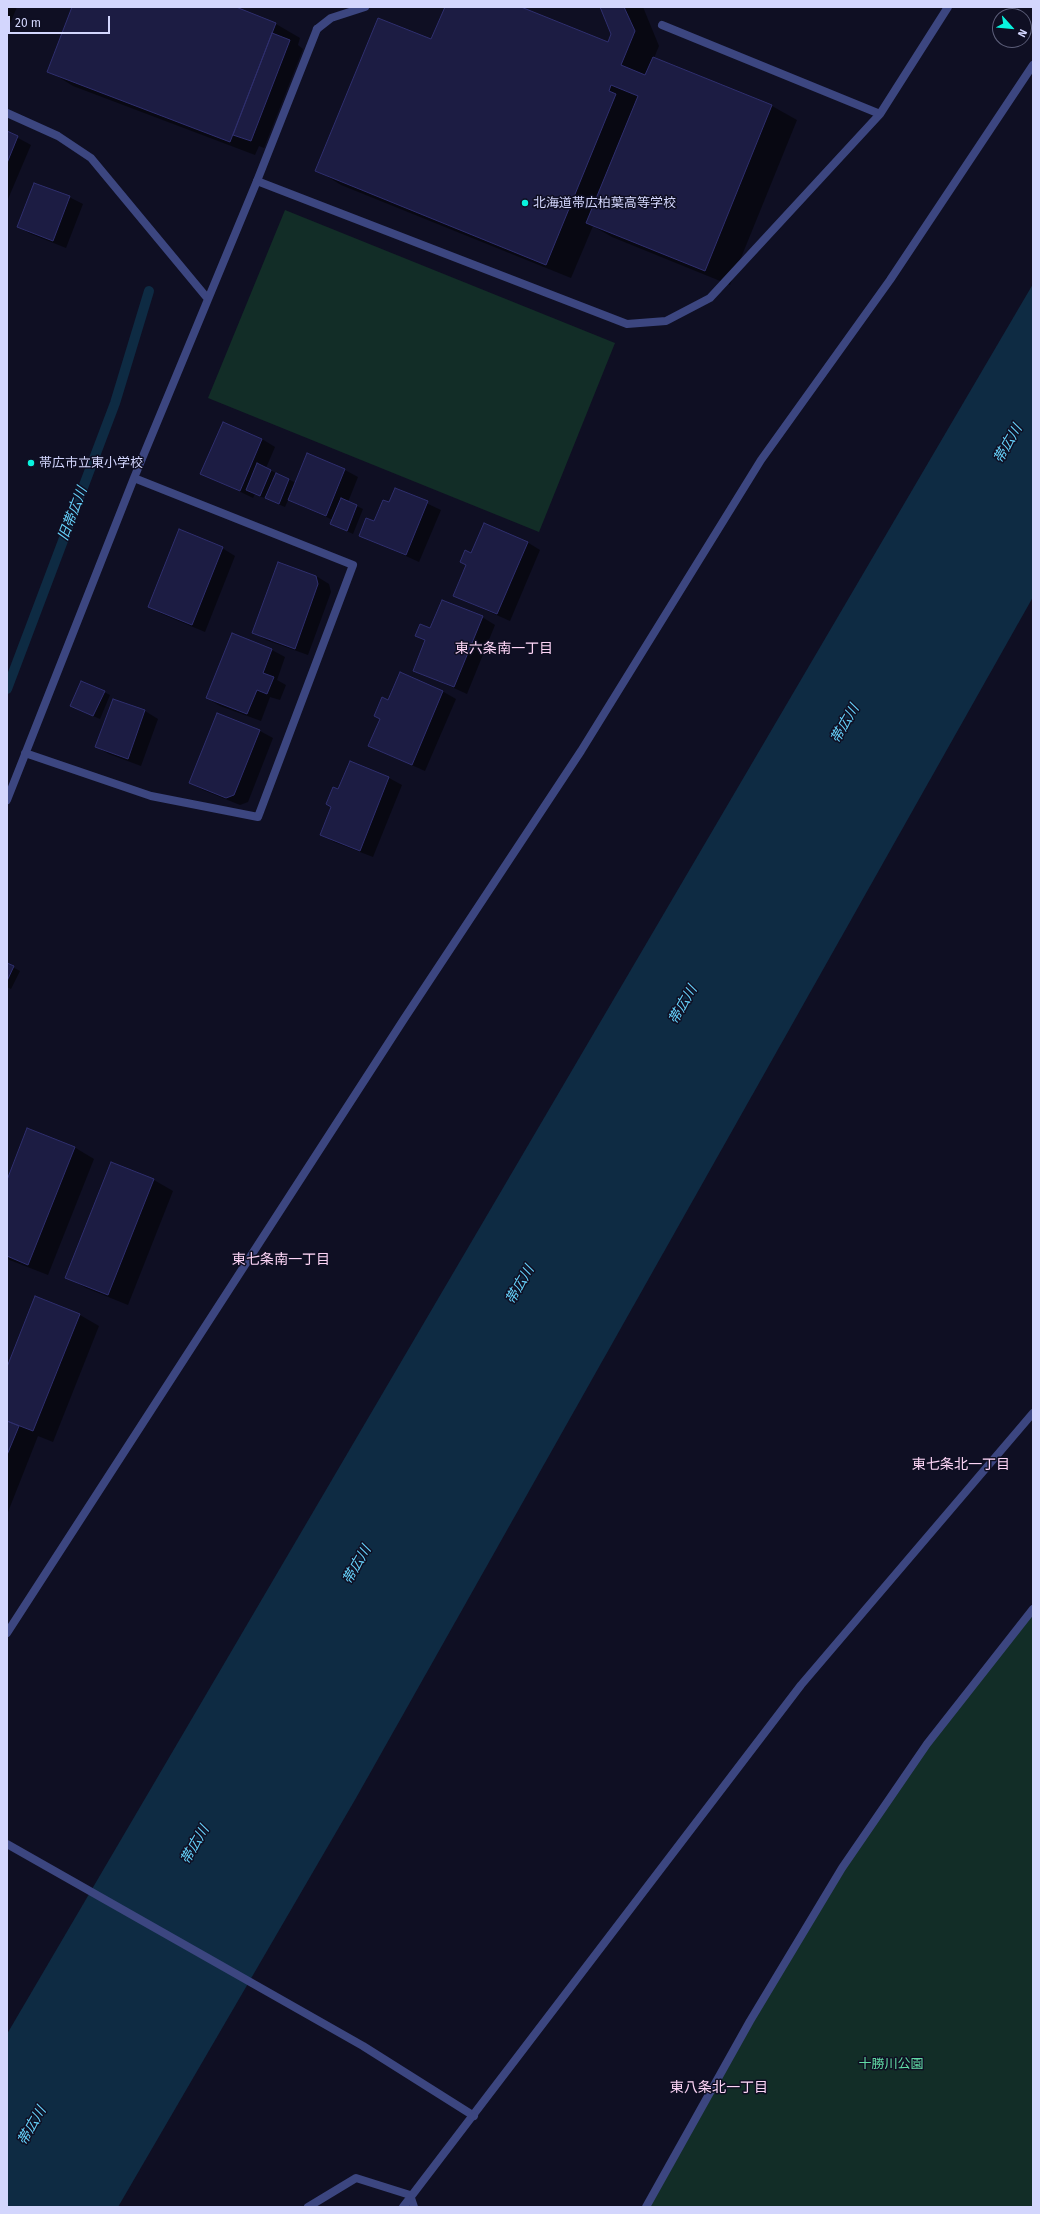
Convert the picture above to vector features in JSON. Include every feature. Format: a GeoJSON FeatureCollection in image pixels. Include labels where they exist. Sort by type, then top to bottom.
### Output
{"type":"FeatureCollection","features":[{"type":"Feature","properties":{"kind":"street"},"geometry":{"type":"LineString","coordinates":[[7,800],[134,478],[257,181],[317,30],[331,18],[365,7]]}},
{"type":"Feature","properties":{"kind":"street"},"geometry":{"type":"LineString","coordinates":[[257,181],[627,324],[666,321],[710,298],[880,114],[948,7]]}},
{"type":"Feature","properties":{"kind":"street"},"geometry":{"type":"LineString","coordinates":[[662,25],[880,114]]}},
{"type":"Feature","properties":{"kind":"street"},"geometry":{"type":"LineString","coordinates":[[7,1633],[395,1032],[581,751],[761,460],[890,280],[1033,66]]}},
{"type":"Feature","properties":{"kind":"street"},"geometry":{"type":"LineString","coordinates":[[7,113],[58,136],[91,158],[208,300]]}},
{"type":"Feature","properties":{"kind":"street"},"geometry":{"type":"LineString","coordinates":[[25,752],[151,796],[258,817],[353,565],[134,478]]}},
{"type":"Feature","properties":{"kind":"street"},"geometry":{"type":"LineString","coordinates":[[403,2207],[410,2195],[474,2116],[801,1685],[1033,1414]]}},
{"type":"Feature","properties":{"kind":"street"},"geometry":{"type":"LineString","coordinates":[[646,2207],[750,2021],[842,1868],[927,1744],[1033,1609]]}},
{"type":"Feature","properties":{"kind":"street"},"geometry":{"type":"LineString","coordinates":[[7,1844],[363,2046],[474,2116]]}},
{"type":"Feature","properties":{"kind":"street"},"geometry":{"type":"LineString","coordinates":[[308,2207],[356,2178],[410,2195]]}},
{"type":"Feature","properties":{"kind":"street"},"geometry":{"type":"LineString","coordinates":[[410,2195],[414,2207]]}},
{"type":"Feature","properties":{"kind":"green space"},"geometry":{"type":"Polygon","coordinates":[[[285,210],[615,343],[539,532],[208,398],[285,210]]]}},
{"type":"Feature","properties":{"kind":"green space","name":"十勝川公園"},"geometry":{"type":"Polygon","coordinates":[[[1033,1609],[1033,2207],[646,2207],[842,1868],[927,1744],[1033,1609]]]}},
{"type":"Feature","properties":{"kind":"water","name":"帯広川"},"geometry":{"type":"Polygon","coordinates":[[[1033,284],[1033,597],[356,1798],[118,2207],[7,2207],[7,2034],[1033,284]]]}},
{"type":"Feature","properties":{"kind":"building"},"geometry":{"type":"Polygon","coordinates":[[[72,7],[236,7],[276,23],[230,142],[47,72],[72,7]]]}},
{"type":"Feature","properties":{"kind":"building"},"geometry":{"type":"Polygon","coordinates":[[[445,7],[521,7],[608,42],[611,34],[600,7],[624,7],[635,31],[621,65],[645,75],[653,57],[772,105],[705,271],[586,223],[638,96],[611,85],[609,91],[616,94],[546,265],[315,171],[378,18],[431,39],[445,7]]]}},
{"type":"Feature","properties":{"kind":"building"},"geometry":{"type":"Polygon","coordinates":[[[272,33],[290,40],[251,141],[233,135],[272,33]]]}},
{"type":"Feature","properties":{"kind":"building"},"geometry":{"type":"Polygon","coordinates":[[[7,131],[18,136],[7,163],[7,131]]]}},
{"type":"Feature","properties":{"kind":"building"},"geometry":{"type":"Polygon","coordinates":[[[34,183],[70,196],[53,241],[17,227],[34,183]]]}},
{"type":"Feature","properties":{"kind":"building"},"geometry":{"type":"Polygon","coordinates":[[[223,422],[262,439],[240,491],[200,474],[223,422]]]}},
{"type":"Feature","properties":{"kind":"building"},"geometry":{"type":"Polygon","coordinates":[[[307,453],[345,469],[326,516],[288,500],[307,453]]]}},
{"type":"Feature","properties":{"kind":"building"},"geometry":{"type":"Polygon","coordinates":[[[257,463],[271,470],[260,496],[246,490],[257,463]]]}},
{"type":"Feature","properties":{"kind":"building"},"geometry":{"type":"Polygon","coordinates":[[[276,473],[289,479],[279,504],[265,498],[276,473]]]}},
{"type":"Feature","properties":{"kind":"building"},"geometry":{"type":"Polygon","coordinates":[[[395,488],[428,501],[406,555],[359,536],[366,518],[374,521],[383,500],[389,502],[395,488]]]}},
{"type":"Feature","properties":{"kind":"building"},"geometry":{"type":"Polygon","coordinates":[[[341,498],[357,505],[347,531],[330,524],[341,498]]]}},
{"type":"Feature","properties":{"kind":"building"},"geometry":{"type":"Polygon","coordinates":[[[484,523],[528,542],[497,614],[453,596],[466,565],[460,562],[465,550],[471,553],[484,523]]]}},
{"type":"Feature","properties":{"kind":"building"},"geometry":{"type":"Polygon","coordinates":[[[179,529],[223,547],[192,625],[148,607],[179,529]]]}},
{"type":"Feature","properties":{"kind":"building"},"geometry":{"type":"Polygon","coordinates":[[[278,562],[316,576],[318,584],[295,649],[252,633],[278,562]]]}},
{"type":"Feature","properties":{"kind":"building"},"geometry":{"type":"Polygon","coordinates":[[[442,600],[483,616],[454,687],[413,671],[425,640],[415,636],[420,624],[430,628],[442,600]]]}},
{"type":"Feature","properties":{"kind":"building"},"geometry":{"type":"Polygon","coordinates":[[[232,633],[272,649],[263,673],[274,677],[267,694],[257,690],[247,714],[206,698],[232,633]]]}},
{"type":"Feature","properties":{"kind":"building"},"geometry":{"type":"Polygon","coordinates":[[[400,672],[443,691],[412,765],[368,746],[380,719],[374,716],[382,697],[388,700],[400,672]]]}},
{"type":"Feature","properties":{"kind":"building"},"geometry":{"type":"Polygon","coordinates":[[[81,681],[105,691],[93,716],[70,706],[81,681]]]}},
{"type":"Feature","properties":{"kind":"building"},"geometry":{"type":"Polygon","coordinates":[[[113,699],[145,710],[128,759],[95,747],[113,699]]]}},
{"type":"Feature","properties":{"kind":"building"},"geometry":{"type":"Polygon","coordinates":[[[217,713],[260,730],[234,795],[226,798],[189,783],[217,713]]]}},
{"type":"Feature","properties":{"kind":"building"},"geometry":{"type":"Polygon","coordinates":[[[350,761],[389,777],[360,851],[320,835],[331,807],[326,804],[333,787],[338,789],[350,761]]]}},
{"type":"Feature","properties":{"kind":"building"},"geometry":{"type":"Polygon","coordinates":[[[7,963],[14,966],[7,981],[7,963]]]}},
{"type":"Feature","properties":{"kind":"building"},"geometry":{"type":"Polygon","coordinates":[[[27,1128],[75,1147],[28,1265],[7,1256],[7,1180],[27,1128]]]}},
{"type":"Feature","properties":{"kind":"building"},"geometry":{"type":"Polygon","coordinates":[[[111,1162],[154,1179],[108,1295],[65,1278],[111,1162]]]}},
{"type":"Feature","properties":{"kind":"building"},"geometry":{"type":"Polygon","coordinates":[[[35,1296],[80,1314],[33,1431],[7,1421],[7,1367],[35,1296]]]}},
{"type":"Feature","properties":{"kind":"building"},"geometry":{"type":"Polygon","coordinates":[[[7,1421],[19,1426],[7,1455],[7,1421]]]}},
{"type":"Feature","properties":{"kind":"waterway","name":"旧帯広川"},"geometry":{"type":"LineString","coordinates":[[7,689],[115,403],[149,291]]}},
{"type":"Feature","properties":{"kind":"place","name":"北海道帯広柏葉高等学校"},"geometry":{"type":"Point","coordinates":[525,203]}},
{"type":"Feature","properties":{"kind":"place","name":"帯広市立東小学校"},"geometry":{"type":"Point","coordinates":[31,463]}},
{"type":"Feature","properties":{"kind":"district","name":"東六条南一丁目"},"geometry":{"type":"Point","coordinates":[504,649]}},
{"type":"Feature","properties":{"kind":"district","name":"東七条南一丁目"},"geometry":{"type":"Point","coordinates":[281,1260]}},
{"type":"Feature","properties":{"kind":"district","name":"東七条北一丁目"},"geometry":{"type":"Point","coordinates":[961,1465]}},
{"type":"Feature","properties":{"kind":"district","name":"東八条北一丁目"},"geometry":{"type":"Point","coordinates":[719,2088]}}]}
